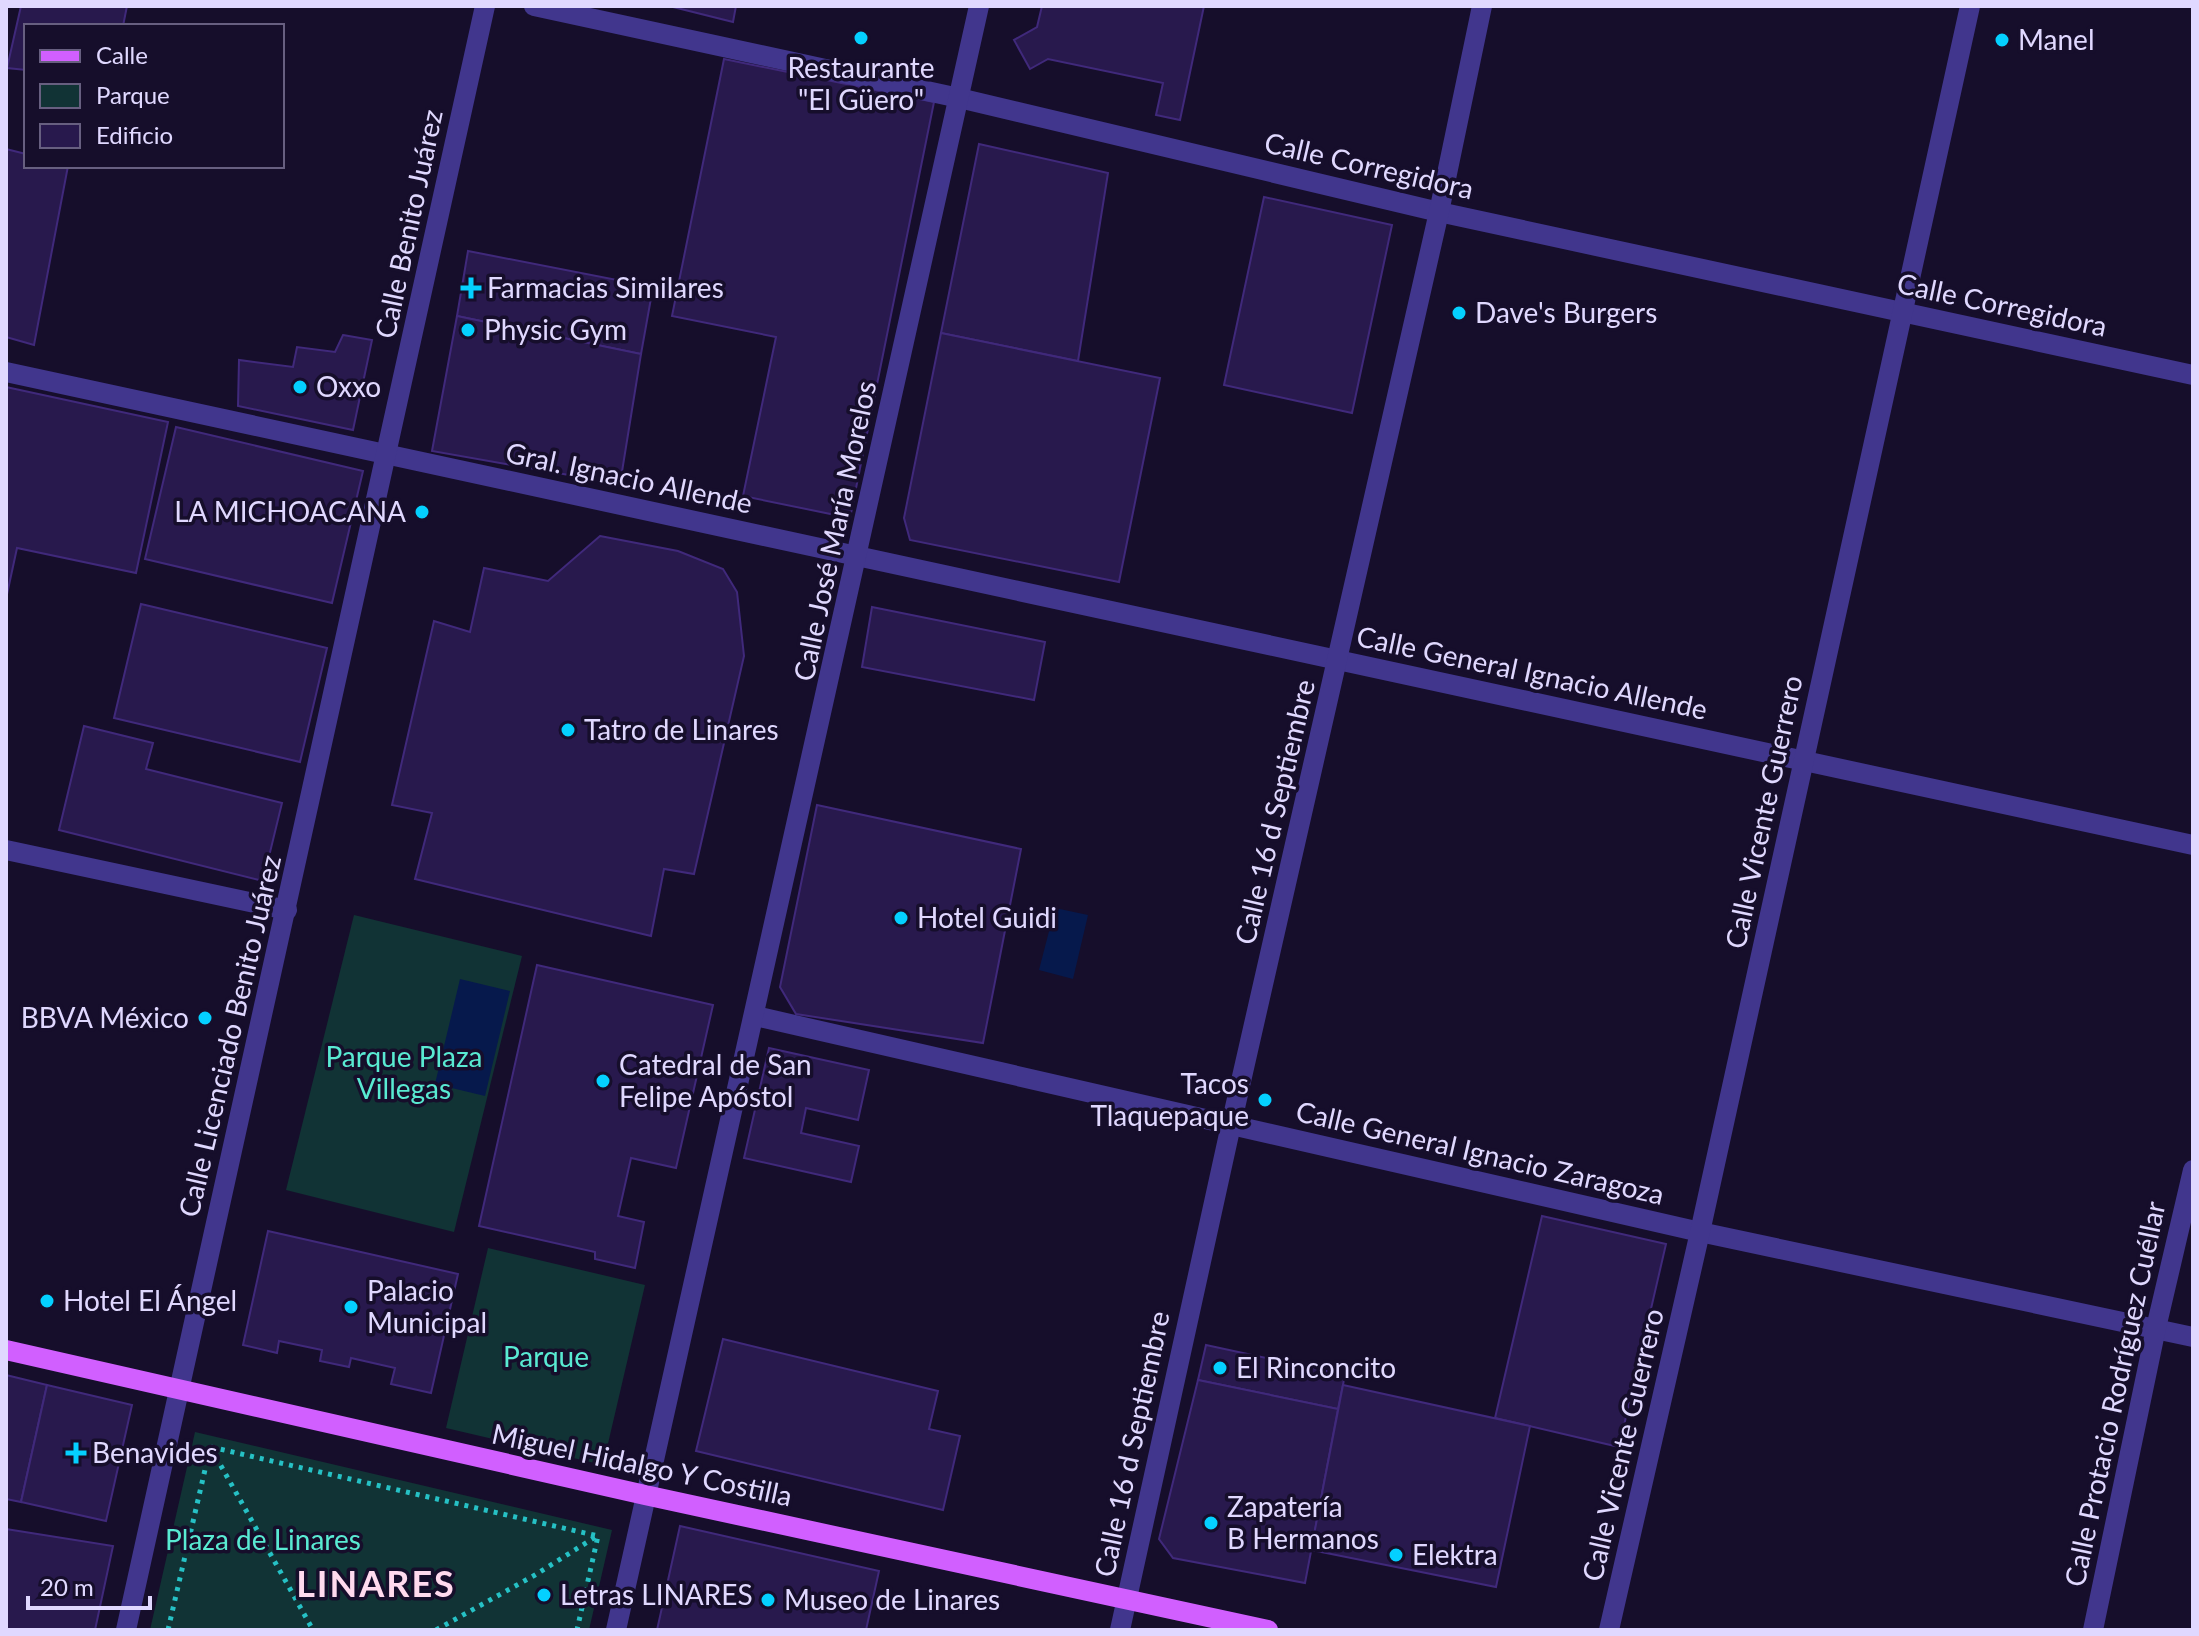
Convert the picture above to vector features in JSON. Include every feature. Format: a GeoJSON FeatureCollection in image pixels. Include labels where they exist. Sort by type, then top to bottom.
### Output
{"type":"FeatureCollection","features":[{"type":"Feature","properties":{"kind":"main road","name":"Miguel Hidalgo Y Costilla"},"geometry":{"type":"LineString","coordinates":[[6,1350],[645,1495],[1268,1630]]}},
{"type":"Feature","properties":{"kind":"street","name":"Calle Benito Juárez"},"geometry":{"type":"LineString","coordinates":[[388,454],[485,6]]}},
{"type":"Feature","properties":{"kind":"street","name":"Calle Corregidora"},"geometry":{"type":"LineString","coordinates":[[534,6],[959,98],[1439,212],[2193,375]]}},
{"type":"Feature","properties":{"kind":"street","name":"Calle José María Morelos"},"geometry":{"type":"LineString","coordinates":[[616,1630],[979,6]]}},
{"type":"Feature","properties":{"kind":"street","name":"Calle 16 d Septiembre"},"geometry":{"type":"LineString","coordinates":[[1120,1630],[1231,1125],[1439,212],[1482,6]]}},
{"type":"Feature","properties":{"kind":"street","name":"Calle Vicente Guerrero"},"geometry":{"type":"LineString","coordinates":[[1609,1630],[1700,1232],[1970,6]]}},
{"type":"Feature","properties":{"kind":"street"},"geometry":{"type":"LineString","coordinates":[[6,372],[388,454]]}},
{"type":"Feature","properties":{"kind":"street","name":"Gral. Ignacio Allende"},"geometry":{"type":"LineString","coordinates":[[388,454],[858,556]]}},
{"type":"Feature","properties":{"kind":"street","name":"Calle Licenciado Benito Juárez"},"geometry":{"type":"LineString","coordinates":[[126,1630],[388,454]]}},
{"type":"Feature","properties":{"kind":"street","name":"Calle General Ignacio Allende"},"geometry":{"type":"LineString","coordinates":[[858,556],[2193,845]]}},
{"type":"Feature","properties":{"kind":"street"},"geometry":{"type":"LineString","coordinates":[[6,850],[287,910]]}},
{"type":"Feature","properties":{"kind":"street","name":"Calle General Ignacio Zaragoza"},"geometry":{"type":"LineString","coordinates":[[755,1016],[1700,1232],[2193,1337]]}},
{"type":"Feature","properties":{"kind":"street","name":"Calle Protacio Rodríguez Cuéllar"},"geometry":{"type":"LineString","coordinates":[[2093,1630],[2156,1328],[2193,1170]]}},
{"type":"Feature","properties":{"kind":"path"},"geometry":{"type":"LineString","coordinates":[[211,1447],[598,1536]]}},
{"type":"Feature","properties":{"kind":"path"},"geometry":{"type":"LineString","coordinates":[[168,1630],[211,1447]]}},
{"type":"Feature","properties":{"kind":"path"},"geometry":{"type":"LineString","coordinates":[[211,1447],[313,1630]]}},
{"type":"Feature","properties":{"kind":"path"},"geometry":{"type":"LineString","coordinates":[[436,1630],[598,1536]]}},
{"type":"Feature","properties":{"kind":"path"},"geometry":{"type":"LineString","coordinates":[[577,1630],[598,1536]]}},
{"type":"Feature","properties":{"kind":"green space","name":"Parque Plaza Villegas"},"geometry":{"type":"Polygon","coordinates":[[[354,915],[522,956],[454,1232],[286,1190],[354,915]]]}},
{"type":"Feature","properties":{"kind":"green space","name":"Parque"},"geometry":{"type":"Polygon","coordinates":[[[488,1248],[645,1285],[603,1465],[446,1428],[488,1248]]]}},
{"type":"Feature","properties":{"kind":"green space","name":"Plaza de Linares"},"geometry":{"type":"Polygon","coordinates":[[[195,1432],[612,1530],[589,1630],[150,1630],[195,1432]]]}},
{"type":"Feature","properties":{"kind":"water"},"geometry":{"type":"Polygon","coordinates":[[[1055,908],[1088,915],[1073,979],[1039,970],[1055,908]]]}},
{"type":"Feature","properties":{"kind":"water"},"geometry":{"type":"Polygon","coordinates":[[[460,979],[510,991],[485,1096],[435,1084],[460,979]]]}},
{"type":"Feature","properties":{"kind":"building"},"geometry":{"type":"Polygon","coordinates":[[[21,6],[127,6],[123,24],[24,24],[24,70],[7,68],[21,6]]]}},
{"type":"Feature","properties":{"kind":"building"},"geometry":{"type":"Polygon","coordinates":[[[669,6],[736,6],[733,22],[669,6]]]}},
{"type":"Feature","properties":{"kind":"building"},"geometry":{"type":"Polygon","coordinates":[[[1042,6],[1204,6],[1180,120],[1156,115],[1163,83],[1048,59],[1030,69],[1014,40],[1037,27],[1042,6]]]}},
{"type":"Feature","properties":{"kind":"building"},"geometry":{"type":"Polygon","coordinates":[[[724,59],[934,102],[850,518],[743,496],[776,337],[672,316],[724,59]]]}},
{"type":"Feature","properties":{"kind":"building"},"geometry":{"type":"Polygon","coordinates":[[[979,144],[1108,173],[1078,361],[941,333],[979,144]]]}},
{"type":"Feature","properties":{"kind":"building"},"geometry":{"type":"Polygon","coordinates":[[[6,149],[24,154],[24,168],[68,168],[34,345],[6,337],[6,149]]]}},
{"type":"Feature","properties":{"kind":"building"},"geometry":{"type":"Polygon","coordinates":[[[1264,197],[1392,225],[1352,413],[1224,385],[1264,197]]]}},
{"type":"Feature","properties":{"kind":"building"},"geometry":{"type":"Polygon","coordinates":[[[468,251],[653,287],[641,354],[457,316],[468,251]]]}},
{"type":"Feature","properties":{"kind":"building"},"geometry":{"type":"Polygon","coordinates":[[[457,316],[641,354],[620,484],[432,451],[457,316]]]}},
{"type":"Feature","properties":{"kind":"building"},"geometry":{"type":"Polygon","coordinates":[[[941,333],[1160,378],[1119,582],[910,540],[904,518],[941,333]]]}},
{"type":"Feature","properties":{"kind":"building","name":"Oxxo"},"geometry":{"type":"Polygon","coordinates":[[[343,335],[372,340],[353,430],[238,406],[239,360],[293,367],[297,347],[335,352],[343,335]]]}},
{"type":"Feature","properties":{"kind":"building"},"geometry":{"type":"Polygon","coordinates":[[[6,387],[168,422],[136,573],[17,548],[6,599],[6,387]]]}},
{"type":"Feature","properties":{"kind":"building"},"geometry":{"type":"Polygon","coordinates":[[[176,427],[363,471],[332,603],[145,559],[176,427]]]}},
{"type":"Feature","properties":{"kind":"building","name":"Tatro de Linares"},"geometry":{"type":"Polygon","coordinates":[[[600,536],[678,551],[723,569],[737,592],[744,656],[694,874],[664,869],[651,936],[415,879],[432,813],[392,805],[434,621],[470,632],[484,568],[548,581],[600,536]]]}},
{"type":"Feature","properties":{"kind":"building"},"geometry":{"type":"Polygon","coordinates":[[[141,604],[327,648],[300,762],[114,718],[141,604]]]}},
{"type":"Feature","properties":{"kind":"building"},"geometry":{"type":"Polygon","coordinates":[[[872,607],[1045,642],[1034,700],[862,667],[872,607]]]}},
{"type":"Feature","properties":{"kind":"building"},"geometry":{"type":"Polygon","coordinates":[[[84,726],[153,743],[146,769],[282,803],[263,881],[59,830],[84,726]]]}},
{"type":"Feature","properties":{"kind":"building","name":"Hotel Guidi"},"geometry":{"type":"Polygon","coordinates":[[[817,805],[1021,849],[983,1043],[796,1014],[780,987],[817,805]]]}},
{"type":"Feature","properties":{"kind":"building","name":"Catedral de San Felipe Apóstol"},"geometry":{"type":"Polygon","coordinates":[[[537,965],[713,1005],[676,1168],[631,1158],[618,1216],[644,1222],[635,1268],[595,1259],[595,1252],[479,1226],[537,965]]]}},
{"type":"Feature","properties":{"kind":"building"},"geometry":{"type":"Polygon","coordinates":[[[769,1048],[869,1070],[858,1120],[806,1108],[801,1133],[859,1146],[851,1182],[744,1158],[769,1048]]]}},
{"type":"Feature","properties":{"kind":"building"},"geometry":{"type":"Polygon","coordinates":[[[1542,1216],[1666,1244],[1619,1447],[1495,1418],[1542,1216]]]}},
{"type":"Feature","properties":{"kind":"building","name":"Palacio Municipal"},"geometry":{"type":"Polygon","coordinates":[[[268,1231],[458,1274],[431,1393],[391,1384],[395,1368],[351,1358],[349,1367],[320,1361],[322,1350],[279,1341],[277,1353],[243,1345],[268,1231]]]}},
{"type":"Feature","properties":{"kind":"building"},"geometry":{"type":"Polygon","coordinates":[[[723,1339],[938,1391],[929,1429],[960,1436],[943,1510],[696,1451],[723,1339]]]}},
{"type":"Feature","properties":{"kind":"building"},"geometry":{"type":"Polygon","coordinates":[[[1206,1345],[1345,1375],[1338,1409],[1198,1380],[1206,1345]]]}},
{"type":"Feature","properties":{"kind":"building"},"geometry":{"type":"Polygon","coordinates":[[[6,1375],[47,1385],[21,1502],[6,1499],[6,1375]]]}},
{"type":"Feature","properties":{"kind":"building"},"geometry":{"type":"Polygon","coordinates":[[[1198,1380],[1338,1409],[1305,1583],[1173,1558],[1159,1539],[1198,1380]]]}},
{"type":"Feature","properties":{"kind":"building","name":"Benavides"},"geometry":{"type":"Polygon","coordinates":[[[47,1385],[132,1405],[106,1521],[21,1502],[47,1385]]]}},
{"type":"Feature","properties":{"kind":"building"},"geometry":{"type":"Polygon","coordinates":[[[1343,1385],[1530,1426],[1496,1587],[1311,1550],[1343,1385]]]}},
{"type":"Feature","properties":{"kind":"building","name":"Museo de Linares"},"geometry":{"type":"Polygon","coordinates":[[[680,1526],[879,1571],[866,1630],[657,1630],[680,1526]]]}},
{"type":"Feature","properties":{"kind":"building"},"geometry":{"type":"Polygon","coordinates":[[[6,1529],[113,1546],[95,1630],[6,1630],[6,1529]]]}},
{"type":"Feature","properties":{"kind":"place","name":"Restaurante \"El Güero\""},"geometry":{"type":"Point","coordinates":[861,38]}},
{"type":"Feature","properties":{"kind":"place","name":"Manel"},"geometry":{"type":"Point","coordinates":[2002,40]}},
{"type":"Feature","properties":{"kind":"place","name":"Farmacias Similares"},"geometry":{"type":"Point","coordinates":[471,288]}},
{"type":"Feature","properties":{"kind":"place","name":"Dave's Burgers"},"geometry":{"type":"Point","coordinates":[1459,313]}},
{"type":"Feature","properties":{"kind":"place","name":"Physic Gym"},"geometry":{"type":"Point","coordinates":[468,330]}},
{"type":"Feature","properties":{"kind":"place","name":"Oxxo"},"geometry":{"type":"Point","coordinates":[300,387]}},
{"type":"Feature","properties":{"kind":"place","name":"LA MICHOACANA"},"geometry":{"type":"Point","coordinates":[422,512]}},
{"type":"Feature","properties":{"kind":"place","name":"Tatro de Linares"},"geometry":{"type":"Point","coordinates":[568,730]}},
{"type":"Feature","properties":{"kind":"place","name":"Hotel Guidi"},"geometry":{"type":"Point","coordinates":[901,918]}},
{"type":"Feature","properties":{"kind":"place","name":"BBVA México"},"geometry":{"type":"Point","coordinates":[205,1018]}},
{"type":"Feature","properties":{"kind":"place","name":"Catedral de San Felipe Apóstol"},"geometry":{"type":"Point","coordinates":[603,1081]}},
{"type":"Feature","properties":{"kind":"place","name":"Tacos Tlaquepaque"},"geometry":{"type":"Point","coordinates":[1265,1100]}},
{"type":"Feature","properties":{"kind":"place","name":"Hotel El Ángel"},"geometry":{"type":"Point","coordinates":[47,1301]}},
{"type":"Feature","properties":{"kind":"place","name":"Palacio Municipal"},"geometry":{"type":"Point","coordinates":[351,1307]}},
{"type":"Feature","properties":{"kind":"place","name":"El Rinconcito"},"geometry":{"type":"Point","coordinates":[1220,1368]}},
{"type":"Feature","properties":{"kind":"place","name":"Benavides"},"geometry":{"type":"Point","coordinates":[76,1453]}},
{"type":"Feature","properties":{"kind":"place","name":"Zapatería B Hermanos"},"geometry":{"type":"Point","coordinates":[1211,1523]}},
{"type":"Feature","properties":{"kind":"place","name":"Elektra"},"geometry":{"type":"Point","coordinates":[1396,1555]}},
{"type":"Feature","properties":{"kind":"place","name":"Letras LINARES"},"geometry":{"type":"Point","coordinates":[544,1595]}},
{"type":"Feature","properties":{"kind":"place","name":"Museo de Linares"},"geometry":{"type":"Point","coordinates":[768,1600]}},
{"type":"Feature","properties":{"kind":"district","name":"LINARES"},"geometry":{"type":"Point","coordinates":[376,1584]}}]}
